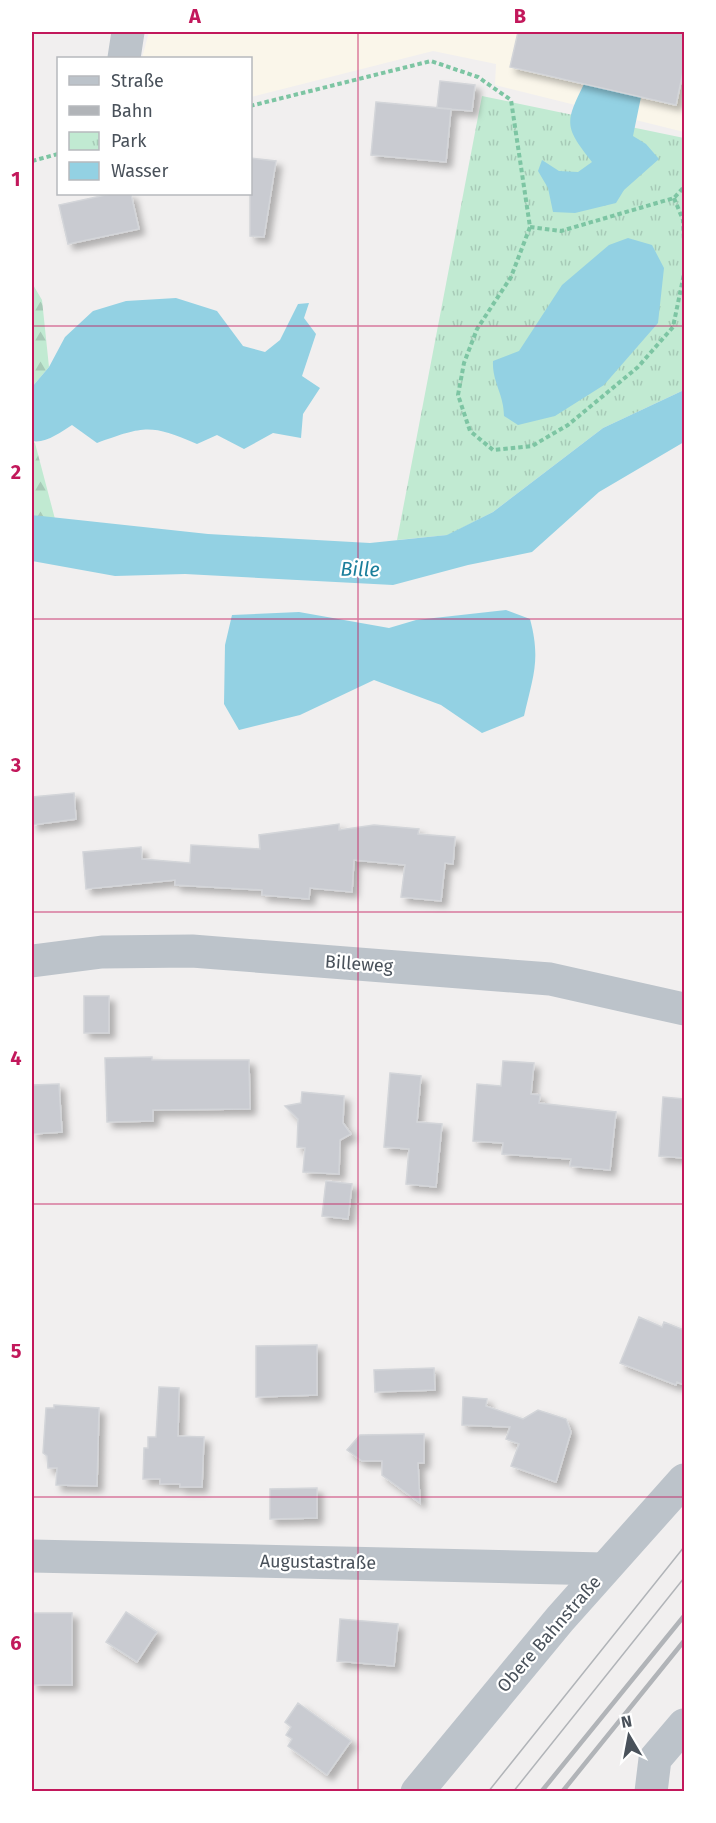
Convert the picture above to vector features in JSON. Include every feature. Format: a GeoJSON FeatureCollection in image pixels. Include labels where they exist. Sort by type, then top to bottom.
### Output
{"type":"FeatureCollection","features":[{"type":"Feature","properties":{"kind":"street"},"geometry":{"type":"LineString","coordinates":[[124,57],[128,32]]}},
{"type":"Feature","properties":{"kind":"street","name":"Billeweg"},"geometry":{"type":"LineString","coordinates":[[32,961],[102,952],[192,951],[550,979],[684,1010]]}},
{"type":"Feature","properties":{"kind":"street","name":"Obere Bahnstraße"},"geometry":{"type":"LineString","coordinates":[[417,1791],[604,1569],[684,1479]]}},
{"type":"Feature","properties":{"kind":"street","name":"Augustastraße"},"geometry":{"type":"LineString","coordinates":[[32,1556],[604,1569]]}},
{"type":"Feature","properties":{"kind":"street"},"geometry":{"type":"LineString","coordinates":[[651,1791],[655,1759],[684,1725]]}},
{"type":"Feature","properties":{"kind":"path"},"geometry":{"type":"LineString","coordinates":[[252,106],[431,61],[478,77],[511,100],[530,227],[511,277],[477,329],[464,363],[458,395],[470,431],[493,450],[532,446],[568,425],[638,367],[673,327],[684,274]]}},
{"type":"Feature","properties":{"kind":"path"},"geometry":{"type":"LineString","coordinates":[[32,161],[57,154]]}},
{"type":"Feature","properties":{"kind":"path"},"geometry":{"type":"LineString","coordinates":[[530,227],[561,231],[674,198],[684,188]]}},
{"type":"Feature","properties":{"kind":"path"},"geometry":{"type":"LineString","coordinates":[[674,198],[683,220],[684,241]]}},
{"type":"Feature","properties":{"kind":"shaded area"},"geometry":{"type":"Polygon","coordinates":[[[149,32],[684,32],[684,132],[495,85],[496,64],[433,51],[252,97],[252,57],[142,57],[149,32]]]}},
{"type":"Feature","properties":{"kind":"green space"},"geometry":{"type":"Polygon","coordinates":[[[482,96],[684,138],[684,390],[603,428],[493,512],[448,535],[397,540],[482,96]]]}},
{"type":"Feature","properties":{"kind":"green space"},"geometry":{"type":"Polygon","coordinates":[[[32,283],[42,300],[49,367],[32,387],[32,283]]]}},
{"type":"Feature","properties":{"kind":"green space"},"geometry":{"type":"Polygon","coordinates":[[[32,441],[35,443],[55,519],[32,515],[32,441]]]}},
{"type":"Feature","properties":{"kind":"water"},"geometry":{"type":"Polygon","coordinates":[[[584,84],[641,97],[633,136],[646,144],[659,159],[624,190],[616,203],[575,213],[553,212],[548,188],[538,171],[542,160],[559,171],[578,172],[592,162],[577,141],[570,125],[573,108],[584,84]]]}},
{"type":"Feature","properties":{"kind":"water"},"geometry":{"type":"Polygon","coordinates":[[[628,238],[652,245],[664,268],[658,323],[604,385],[555,416],[518,425],[504,416],[493,361],[519,351],[562,285],[609,245],[628,238]]]}},
{"type":"Feature","properties":{"kind":"water"},"geometry":{"type":"Polygon","coordinates":[[[176,298],[217,311],[243,346],[265,352],[280,340],[298,304],[309,303],[304,318],[316,334],[302,376],[320,388],[303,414],[301,438],[273,433],[244,449],[217,435],[197,444],[168,433],[147,430],[126,433],[97,443],[72,425],[47,439],[32,441],[32,387],[49,367],[65,337],[93,311],[126,301],[176,298]]]}},
{"type":"Feature","properties":{"kind":"water","name":"Bille"},"geometry":{"type":"Polygon","coordinates":[[[684,390],[684,442],[599,492],[532,552],[468,565],[393,585],[185,574],[115,576],[32,561],[32,515],[208,534],[370,543],[447,535],[493,512],[603,428],[684,390]]]}},
{"type":"Feature","properties":{"kind":"water"},"geometry":{"type":"Polygon","coordinates":[[[506,610],[530,619],[535,646],[533,679],[524,716],[482,733],[441,705],[374,680],[300,715],[239,730],[224,704],[225,645],[232,615],[299,612],[389,628],[416,620],[506,610]]]}},
{"type":"Feature","properties":{"kind":"building"},"geometry":{"type":"Polygon","coordinates":[[[518,32],[684,32],[684,67],[676,105],[510,67],[518,32]]]}},
{"type":"Feature","properties":{"kind":"building"},"geometry":{"type":"Polygon","coordinates":[[[440,81],[475,85],[472,111],[437,108],[440,81]]]}},
{"type":"Feature","properties":{"kind":"building"},"geometry":{"type":"Polygon","coordinates":[[[376,102],[451,109],[446,162],[371,155],[376,102]]]}},
{"type":"Feature","properties":{"kind":"building"},"geometry":{"type":"Polygon","coordinates":[[[252,158],[276,161],[264,237],[250,236],[252,158]]]}},
{"type":"Feature","properties":{"kind":"building"},"geometry":{"type":"Polygon","coordinates":[[[105,195],[131,195],[139,229],[68,244],[59,205],[105,195]]]}},
{"type":"Feature","properties":{"kind":"building"},"geometry":{"type":"Polygon","coordinates":[[[74,793],[76,819],[32,825],[32,797],[74,793]]]}},
{"type":"Feature","properties":{"kind":"building"},"geometry":{"type":"Polygon","coordinates":[[[339,824],[339,830],[374,825],[419,829],[418,834],[455,837],[453,864],[445,863],[441,901],[401,897],[405,865],[354,860],[352,892],[310,888],[309,899],[262,895],[262,890],[175,885],[175,880],[86,889],[83,852],[141,847],[142,859],[190,863],[191,845],[260,849],[259,835],[339,824]]]}},
{"type":"Feature","properties":{"kind":"building"},"geometry":{"type":"Polygon","coordinates":[[[84,996],[109,996],[109,1033],[84,1033],[84,996]]]}},
{"type":"Feature","properties":{"kind":"building"},"geometry":{"type":"Polygon","coordinates":[[[152,1057],[152,1060],[249,1060],[250,1109],[153,1110],[153,1121],[107,1122],[105,1058],[152,1057]]]}},
{"type":"Feature","properties":{"kind":"building"},"geometry":{"type":"Polygon","coordinates":[[[503,1061],[534,1063],[531,1094],[540,1095],[539,1103],[616,1112],[610,1170],[570,1166],[571,1159],[502,1154],[503,1143],[473,1141],[477,1084],[501,1086],[503,1061]]]}},
{"type":"Feature","properties":{"kind":"building"},"geometry":{"type":"Polygon","coordinates":[[[390,1073],[421,1076],[417,1122],[442,1124],[436,1187],[406,1184],[409,1149],[384,1147],[390,1073]]]}},
{"type":"Feature","properties":{"kind":"building"},"geometry":{"type":"Polygon","coordinates":[[[59,1084],[62,1132],[32,1134],[32,1085],[59,1084]]]}},
{"type":"Feature","properties":{"kind":"building"},"geometry":{"type":"Polygon","coordinates":[[[302,1092],[344,1096],[343,1123],[351,1134],[340,1140],[339,1174],[303,1172],[305,1148],[297,1147],[298,1119],[285,1106],[301,1103],[302,1092]]]}},
{"type":"Feature","properties":{"kind":"building"},"geometry":{"type":"Polygon","coordinates":[[[663,1097],[684,1099],[684,1158],[659,1156],[663,1097]]]}},
{"type":"Feature","properties":{"kind":"building"},"geometry":{"type":"Polygon","coordinates":[[[326,1181],[352,1184],[348,1219],[322,1216],[326,1181]]]}},
{"type":"Feature","properties":{"kind":"building"},"geometry":{"type":"Polygon","coordinates":[[[639,1317],[662,1327],[664,1322],[684,1330],[684,1385],[677,1382],[676,1385],[620,1363],[639,1317]]]}},
{"type":"Feature","properties":{"kind":"building"},"geometry":{"type":"Polygon","coordinates":[[[317,1345],[317,1395],[256,1397],[256,1346],[317,1345]]]}},
{"type":"Feature","properties":{"kind":"building"},"geometry":{"type":"Polygon","coordinates":[[[434,1368],[435,1390],[375,1392],[374,1370],[434,1368]]]}},
{"type":"Feature","properties":{"kind":"building"},"geometry":{"type":"Polygon","coordinates":[[[159,1387],[179,1388],[178,1436],[204,1437],[202,1487],[180,1487],[180,1484],[160,1484],[160,1479],[143,1479],[144,1448],[148,1448],[148,1437],[156,1437],[159,1387]]]}},
{"type":"Feature","properties":{"kind":"building"},"geometry":{"type":"Polygon","coordinates":[[[463,1397],[487,1399],[486,1406],[523,1419],[538,1410],[566,1419],[571,1432],[556,1482],[511,1466],[519,1444],[506,1439],[510,1427],[462,1425],[463,1397]]]}},
{"type":"Feature","properties":{"kind":"building"},"geometry":{"type":"Polygon","coordinates":[[[54,1405],[99,1408],[97,1486],[56,1485],[57,1468],[48,1468],[47,1456],[43,1453],[46,1408],[54,1408],[54,1405]]]}},
{"type":"Feature","properties":{"kind":"building"},"geometry":{"type":"Polygon","coordinates":[[[424,1434],[424,1463],[418,1463],[420,1503],[382,1475],[382,1461],[362,1461],[347,1450],[360,1435],[424,1434]]]}},
{"type":"Feature","properties":{"kind":"building"},"geometry":{"type":"Polygon","coordinates":[[[317,1488],[317,1518],[270,1519],[270,1489],[317,1488]]]}},
{"type":"Feature","properties":{"kind":"building"},"geometry":{"type":"Polygon","coordinates":[[[126,1612],[157,1632],[137,1662],[106,1642],[126,1612]]]}},
{"type":"Feature","properties":{"kind":"building"},"geometry":{"type":"Polygon","coordinates":[[[32,1613],[72,1613],[72,1685],[32,1685],[32,1613]]]}},
{"type":"Feature","properties":{"kind":"building"},"geometry":{"type":"Polygon","coordinates":[[[340,1619],[398,1624],[394,1666],[337,1661],[340,1619]]]}},
{"type":"Feature","properties":{"kind":"building"},"geometry":{"type":"Polygon","coordinates":[[[298,1703],[351,1741],[327,1775],[288,1746],[292,1739],[286,1735],[291,1727],[285,1722],[298,1703]]]}},
{"type":"Feature","properties":{"kind":"tram line"},"geometry":{"type":"LineString","coordinates":[[488,1792],[684,1547]]}},
{"type":"Feature","properties":{"kind":"tram line"},"geometry":{"type":"LineString","coordinates":[[513,1792],[684,1578]]}},
{"type":"Feature","properties":{"kind":"railway"},"geometry":{"type":"LineString","coordinates":[[541,1792],[684,1616]]}},
{"type":"Feature","properties":{"kind":"railway"},"geometry":{"type":"LineString","coordinates":[[562,1792],[684,1641]]}}]}
